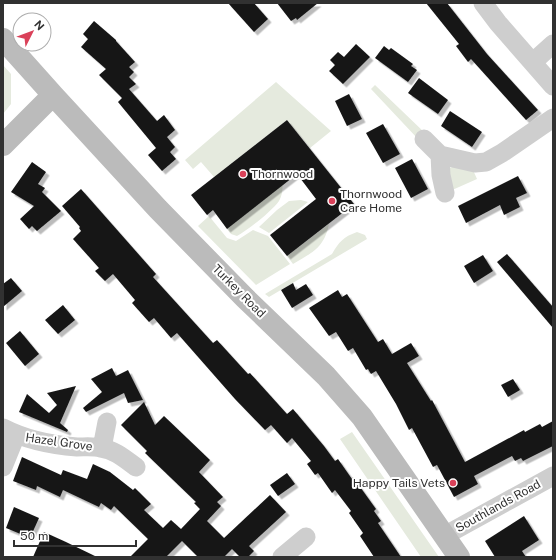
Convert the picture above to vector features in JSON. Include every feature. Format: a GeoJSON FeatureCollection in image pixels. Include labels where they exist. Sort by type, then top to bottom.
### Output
{"type":"FeatureCollection","features":[{"type":"Feature","properties":{"kind":"street"},"geometry":{"type":"LineString","coordinates":[[483,3],[498,23],[553,86]]}},
{"type":"Feature","properties":{"kind":"street","name":"Turkey Road"},"geometry":{"type":"LineString","coordinates":[[3,39],[182,234],[245,298],[326,376],[357,411],[459,557]]}},
{"type":"Feature","properties":{"kind":"street"},"geometry":{"type":"LineString","coordinates":[[533,62],[553,44]]}},
{"type":"Feature","properties":{"kind":"street"},"geometry":{"type":"LineString","coordinates":[[3,145],[53,95]]}},
{"type":"Feature","properties":{"kind":"street"},"geometry":{"type":"LineString","coordinates":[[424,139],[440,156],[475,163],[486,162],[502,153],[553,118]]}},
{"type":"Feature","properties":{"kind":"street"},"geometry":{"type":"LineString","coordinates":[[440,156],[441,175],[445,193]]}},
{"type":"Feature","properties":{"kind":"street","name":"Hazel Grove"},"geometry":{"type":"LineString","coordinates":[[102,448],[107,422]]}},
{"type":"Feature","properties":{"kind":"street","name":"Hazel Grove"},"geometry":{"type":"LineString","coordinates":[[3,467],[9,432],[30,439],[76,446],[102,448],[116,453],[136,466]]}},
{"type":"Feature","properties":{"kind":"street","name":"Southlands Road"},"geometry":{"type":"LineString","coordinates":[[444,536],[553,476]]}},
{"type":"Feature","properties":{"kind":"street"},"geometry":{"type":"LineString","coordinates":[[282,557],[306,537]]}},
{"type":"Feature","properties":{"kind":"shaded area"},"geometry":{"type":"Polygon","coordinates":[[[3,65],[11,74],[11,104],[3,114],[3,65]]]}},
{"type":"Feature","properties":{"kind":"shaded area"},"geometry":{"type":"Polygon","coordinates":[[[276,82],[331,131],[310,148],[287,120],[214,177],[201,162],[193,169],[185,160],[276,82]]]}},
{"type":"Feature","properties":{"kind":"shaded area"},"geometry":{"type":"Polygon","coordinates":[[[375,85],[425,133],[418,139],[371,89],[375,85]]]}},
{"type":"Feature","properties":{"kind":"shaded area"},"geometry":{"type":"Polygon","coordinates":[[[456,164],[473,170],[477,179],[450,191],[449,169],[456,164]]]}},
{"type":"Feature","properties":{"kind":"shaded area"},"geometry":{"type":"Polygon","coordinates":[[[282,179],[283,187],[281,196],[279,201],[271,210],[260,220],[237,236],[231,234],[227,229],[282,179]]]}},
{"type":"Feature","properties":{"kind":"shaded area"},"geometry":{"type":"Polygon","coordinates":[[[301,200],[308,202],[269,233],[259,227],[289,201],[301,200]]]}},
{"type":"Feature","properties":{"kind":"shaded area"},"geometry":{"type":"Polygon","coordinates":[[[209,216],[227,238],[236,241],[253,230],[268,236],[290,264],[256,285],[198,226],[209,216]]]}},
{"type":"Feature","properties":{"kind":"shaded area"},"geometry":{"type":"Polygon","coordinates":[[[329,224],[321,244],[312,252],[293,264],[287,256],[329,224]]]}},
{"type":"Feature","properties":{"kind":"shaded area"},"geometry":{"type":"Polygon","coordinates":[[[357,232],[365,235],[367,239],[269,297],[265,294],[332,254],[342,240],[357,232]]]}},
{"type":"Feature","properties":{"kind":"shaded area"},"geometry":{"type":"Polygon","coordinates":[[[352,432],[439,557],[421,557],[340,439],[352,432]]]}},
{"type":"Feature","properties":{"kind":"building"},"geometry":{"type":"Polygon","coordinates":[[[228,3],[254,3],[268,19],[254,32],[228,3]]]}},
{"type":"Feature","properties":{"kind":"building"},"geometry":{"type":"Polygon","coordinates":[[[277,3],[318,3],[297,20],[296,18],[291,21],[277,3]]]}},
{"type":"Feature","properties":{"kind":"building"},"geometry":{"type":"Polygon","coordinates":[[[426,3],[447,3],[487,54],[538,110],[526,120],[471,59],[468,62],[456,46],[459,44],[426,3]]]}},
{"type":"Feature","properties":{"kind":"building"},"geometry":{"type":"Polygon","coordinates":[[[94,21],[116,40],[135,62],[129,67],[134,72],[129,77],[136,84],[129,89],[157,121],[164,115],[175,130],[167,137],[175,147],[170,152],[176,159],[162,171],[148,155],[156,148],[118,102],[122,98],[99,75],[106,69],[81,47],[88,39],[83,34],[94,21]]]}},
{"type":"Feature","properties":{"kind":"building"},"geometry":{"type":"Polygon","coordinates":[[[356,44],[370,57],[343,84],[329,71],[335,65],[330,60],[338,52],[344,57],[356,44]]]}},
{"type":"Feature","properties":{"kind":"building"},"geometry":{"type":"Polygon","coordinates":[[[384,46],[389,50],[391,48],[413,64],[411,66],[417,70],[408,82],[375,58],[384,46]]]}},
{"type":"Feature","properties":{"kind":"building"},"geometry":{"type":"Polygon","coordinates":[[[419,78],[448,100],[438,114],[408,93],[419,78]]]}},
{"type":"Feature","properties":{"kind":"building"},"geometry":{"type":"Polygon","coordinates":[[[349,94],[362,119],[347,126],[335,101],[349,94]]]}},
{"type":"Feature","properties":{"kind":"building"},"geometry":{"type":"Polygon","coordinates":[[[450,111],[482,132],[472,147],[441,126],[450,111]]]}},
{"type":"Feature","properties":{"kind":"building"},"geometry":{"type":"Polygon","coordinates":[[[287,120],[354,204],[287,256],[270,235],[316,199],[297,174],[227,229],[213,210],[207,215],[191,195],[287,120]]]}},
{"type":"Feature","properties":{"kind":"building"},"geometry":{"type":"Polygon","coordinates":[[[383,124],[400,154],[383,163],[366,133],[383,124]]]}},
{"type":"Feature","properties":{"kind":"building"},"geometry":{"type":"Polygon","coordinates":[[[412,159],[428,189],[411,198],[395,168],[412,159]]]}},
{"type":"Feature","properties":{"kind":"building"},"geometry":{"type":"Polygon","coordinates":[[[32,162],[46,172],[38,184],[45,188],[42,192],[61,211],[37,231],[32,226],[29,229],[20,219],[34,206],[11,192],[32,162]]]}},
{"type":"Feature","properties":{"kind":"building"},"geometry":{"type":"Polygon","coordinates":[[[518,176],[527,193],[516,198],[520,207],[504,215],[500,205],[466,223],[458,206],[518,176]]]}},
{"type":"Feature","properties":{"kind":"building"},"geometry":{"type":"Polygon","coordinates":[[[81,189],[156,274],[153,277],[213,343],[217,340],[248,374],[250,373],[287,414],[293,409],[335,461],[338,459],[376,509],[374,511],[381,521],[378,523],[401,557],[374,557],[360,536],[363,533],[349,513],[351,511],[335,490],[332,493],[318,473],[315,475],[307,464],[311,461],[292,438],[287,443],[271,425],[265,430],[235,399],[177,333],[171,338],[154,318],[149,322],[132,303],[135,300],[113,274],[105,281],[95,271],[99,268],[73,239],[81,231],[79,228],[80,227],[62,206],[81,189]]]}},
{"type":"Feature","properties":{"kind":"building"},"geometry":{"type":"Polygon","coordinates":[[[507,254],[553,307],[553,328],[497,262],[507,254]]]}},
{"type":"Feature","properties":{"kind":"building"},"geometry":{"type":"Polygon","coordinates":[[[483,255],[493,271],[474,283],[464,266],[483,255]]]}},
{"type":"Feature","properties":{"kind":"building"},"geometry":{"type":"Polygon","coordinates":[[[11,278],[22,291],[3,307],[3,284],[11,278]]]}},
{"type":"Feature","properties":{"kind":"building"},"geometry":{"type":"Polygon","coordinates":[[[293,283],[296,290],[306,284],[313,295],[292,308],[281,290],[293,283]]]}},
{"type":"Feature","properties":{"kind":"building"},"geometry":{"type":"Polygon","coordinates":[[[338,290],[342,297],[347,294],[378,342],[383,339],[392,354],[411,343],[419,356],[407,363],[431,401],[432,400],[465,462],[524,430],[525,432],[540,424],[542,427],[553,421],[553,446],[523,461],[521,458],[515,461],[512,456],[474,476],[478,484],[454,497],[437,465],[433,467],[412,428],[409,430],[396,404],[376,371],[371,374],[368,369],[366,370],[353,348],[348,351],[336,332],[329,336],[309,308],[338,290]]]}},
{"type":"Feature","properties":{"kind":"building"},"geometry":{"type":"Polygon","coordinates":[[[63,305],[75,320],[58,334],[45,320],[63,305]]]}},
{"type":"Feature","properties":{"kind":"building"},"geometry":{"type":"Polygon","coordinates":[[[20,331],[39,354],[25,366],[6,343],[20,331]]]}},
{"type":"Feature","properties":{"kind":"building"},"geometry":{"type":"Polygon","coordinates":[[[112,368],[116,376],[128,370],[143,400],[128,403],[124,393],[86,412],[83,408],[102,392],[91,379],[112,368]]]}},
{"type":"Feature","properties":{"kind":"building"},"geometry":{"type":"Polygon","coordinates":[[[513,379],[520,390],[508,397],[501,385],[513,379]]]}},
{"type":"Feature","properties":{"kind":"building"},"geometry":{"type":"Polygon","coordinates":[[[76,386],[60,423],[68,430],[67,432],[19,412],[27,394],[49,413],[57,405],[47,393],[76,386]]]}},
{"type":"Feature","properties":{"kind":"building"},"geometry":{"type":"Polygon","coordinates":[[[144,402],[155,425],[164,416],[210,460],[199,472],[223,497],[217,502],[221,506],[207,521],[224,538],[270,495],[286,512],[249,546],[254,551],[248,557],[240,557],[232,549],[224,557],[198,557],[182,541],[166,557],[130,557],[148,539],[114,506],[111,510],[101,503],[99,507],[63,490],[60,497],[37,486],[36,490],[13,481],[22,457],[61,475],[63,470],[87,479],[93,464],[110,472],[133,490],[135,488],[151,504],[144,510],[163,528],[171,520],[181,529],[200,509],[194,503],[196,502],[145,453],[147,451],[121,425],[144,402]]]}},
{"type":"Feature","properties":{"kind":"building"},"geometry":{"type":"Polygon","coordinates":[[[287,473],[295,484],[278,496],[270,485],[287,473]]]}},
{"type":"Feature","properties":{"kind":"building"},"geometry":{"type":"Polygon","coordinates":[[[14,507],[39,518],[30,538],[6,528],[14,507]]]}},
{"type":"Feature","properties":{"kind":"building"},"geometry":{"type":"Polygon","coordinates":[[[524,516],[539,540],[522,551],[526,557],[495,557],[485,541],[524,516]]]}},
{"type":"Feature","properties":{"kind":"building"},"geometry":{"type":"Polygon","coordinates":[[[44,532],[66,542],[97,557],[33,557],[44,532]]]}},
{"type":"Feature","properties":{"kind":"place","name":"Thornwood"},"geometry":{"type":"Point","coordinates":[243,174]}},
{"type":"Feature","properties":{"kind":"place","name":"Thornwood Care Home"},"geometry":{"type":"Point","coordinates":[332,201]}},
{"type":"Feature","properties":{"kind":"place","name":"Happy Tails Vets"},"geometry":{"type":"Point","coordinates":[453,483]}}]}
